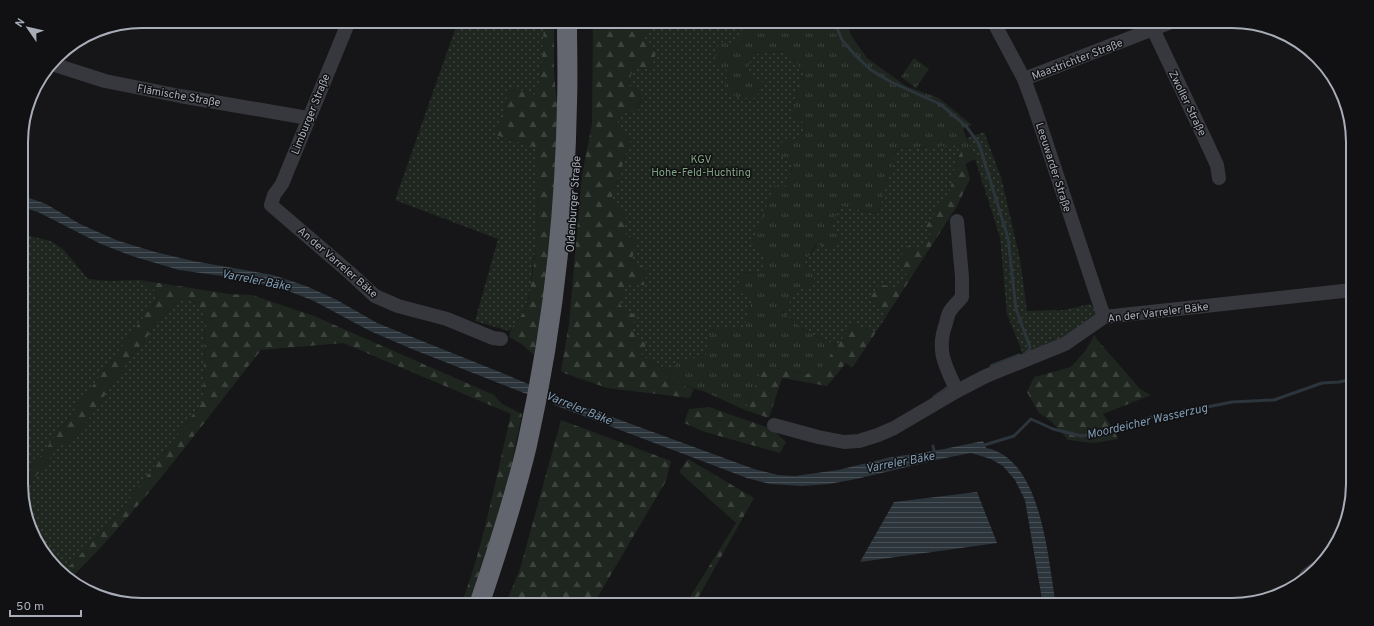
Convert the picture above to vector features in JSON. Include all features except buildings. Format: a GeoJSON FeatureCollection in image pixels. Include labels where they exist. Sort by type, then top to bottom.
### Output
{"type":"FeatureCollection","features":[{"type":"Feature","properties":{"kind":"highway","name":"Oldenburger Straße"},"geometry":{"type":"LineString","coordinates":[[547,374],[564,166],[567,103],[567,28]]}},
{"type":"Feature","properties":{"kind":"highway","name":"Oldenburger Straße"},"geometry":{"type":"LineString","coordinates":[[547,374],[565,298],[571,235],[577,138],[578,28]]}},
{"type":"Feature","properties":{"kind":"highway"},"geometry":{"type":"LineString","coordinates":[[481,598],[538,417],[547,374]]}},
{"type":"Feature","properties":{"kind":"highway"},"geometry":{"type":"LineString","coordinates":[[494,598],[533,472],[538,417]]}},
{"type":"Feature","properties":{"kind":"street","name":"Limburger Straße"},"geometry":{"type":"LineString","coordinates":[[271,205],[274,195],[282,184],[346,28]]}},
{"type":"Feature","properties":{"kind":"street","name":"Leeuwarder Straße"},"geometry":{"type":"LineString","coordinates":[[997,28],[1024,79],[1104,317]]}},
{"type":"Feature","properties":{"kind":"street","name":"Maastrichter Straße"},"geometry":{"type":"LineString","coordinates":[[1024,79],[1158,28]]}},
{"type":"Feature","properties":{"kind":"street","name":"Zwoller Straße"},"geometry":{"type":"LineString","coordinates":[[1153,30],[1217,165],[1219,178]]}},
{"type":"Feature","properties":{"kind":"street","name":"Flämische Straße"},"geometry":{"type":"LineString","coordinates":[[57,66],[105,81],[180,96],[308,118]]}},
{"type":"Feature","properties":{"kind":"street","name":"An der Varreler Bäke"},"geometry":{"type":"LineString","coordinates":[[271,205],[375,296],[398,306],[447,319],[485,335],[501,339]]}},
{"type":"Feature","properties":{"kind":"street"},"geometry":{"type":"LineString","coordinates":[[957,221],[962,277],[962,297],[950,311],[942,333],[941,352],[957,391]]}},
{"type":"Feature","properties":{"kind":"street","name":"An der Varreler Bäke"},"geometry":{"type":"LineString","coordinates":[[774,425],[818,437],[844,442],[859,441],[894,428],[957,391],[986,376],[1065,344],[1104,317],[1346,291]]}},
{"type":"Feature","properties":{"kind":"green space"},"geometry":{"type":"Polygon","coordinates":[[[456,28],[544,28],[541,79],[536,96],[496,135],[537,148],[537,233],[530,291],[525,310],[509,331],[475,321],[498,239],[395,200],[456,28]]]}},
{"type":"Feature","properties":{"kind":"green space"},"geometry":{"type":"Polygon","coordinates":[[[544,28],[554,28],[554,74],[557,103],[554,225],[536,357],[523,345],[509,337],[513,327],[526,307],[533,274],[537,220],[537,148],[496,135],[510,86],[536,95],[541,79],[544,28]]]}},
{"type":"Feature","properties":{"kind":"green space"},"geometry":{"type":"Polygon","coordinates":[[[593,28],[647,28],[644,39],[657,49],[652,67],[633,69],[628,85],[643,94],[637,112],[620,113],[616,128],[631,139],[611,200],[627,214],[623,232],[637,241],[632,259],[648,271],[644,285],[626,285],[620,305],[636,316],[632,331],[646,344],[641,356],[673,372],[668,381],[694,389],[690,398],[607,388],[561,371],[569,324],[582,174],[592,124],[593,28]]]}},
{"type":"Feature","properties":{"kind":"green space","name":"KGV Hohe-Feld-Huchting"},"geometry":{"type":"Polygon","coordinates":[[[647,28],[744,28],[747,73],[752,54],[787,51],[804,73],[790,113],[805,124],[800,141],[779,155],[793,164],[786,187],[751,245],[767,255],[761,273],[742,272],[752,299],[745,328],[712,329],[705,358],[678,360],[673,372],[641,356],[620,305],[631,259],[611,200],[631,139],[616,128],[620,113],[637,112],[643,95],[628,85],[647,28]]]}},
{"type":"Feature","properties":{"kind":"green space"},"geometry":{"type":"Polygon","coordinates":[[[743,28],[848,28],[852,37],[867,58],[906,86],[939,98],[972,125],[963,129],[975,159],[965,164],[960,145],[897,149],[878,214],[842,206],[830,224],[842,239],[835,249],[816,244],[804,264],[816,275],[807,289],[799,287],[783,312],[805,331],[838,346],[815,375],[763,366],[745,410],[703,391],[668,381],[677,360],[705,357],[712,328],[745,327],[752,299],[737,291],[742,272],[761,273],[767,255],[751,245],[774,186],[786,187],[793,165],[779,155],[782,141],[800,140],[805,124],[790,113],[804,73],[787,51],[752,54],[747,73],[763,82],[757,98],[739,98],[724,90],[728,71],[714,62],[719,42],[737,43],[743,28]]]}},
{"type":"Feature","properties":{"kind":"green space"},"geometry":{"type":"Polygon","coordinates":[[[914,58],[929,69],[916,88],[901,77],[914,58]]]}},
{"type":"Feature","properties":{"kind":"green space"},"geometry":{"type":"Polygon","coordinates":[[[984,132],[1001,177],[1020,259],[1027,311],[1064,310],[1090,304],[1099,314],[1089,324],[1025,359],[1007,314],[1000,237],[967,138],[984,132]]]}},
{"type":"Feature","properties":{"kind":"green space"},"geometry":{"type":"Polygon","coordinates":[[[960,145],[948,200],[926,227],[931,234],[908,276],[899,289],[870,299],[887,315],[876,332],[853,324],[838,346],[805,331],[783,312],[799,287],[815,275],[804,264],[842,206],[878,214],[897,149],[960,145]]]}},
{"type":"Feature","properties":{"kind":"green space"},"geometry":{"type":"Polygon","coordinates":[[[960,145],[970,179],[957,206],[887,315],[870,299],[879,284],[899,289],[908,276],[896,263],[907,246],[922,249],[931,234],[926,227],[943,199],[948,199],[960,145]]]}},
{"type":"Feature","properties":{"kind":"green space"},"geometry":{"type":"Polygon","coordinates":[[[28,236],[51,241],[64,250],[88,279],[109,281],[140,280],[154,289],[157,299],[28,473],[28,236]]]}},
{"type":"Feature","properties":{"kind":"green space"},"geometry":{"type":"Polygon","coordinates":[[[140,280],[229,294],[252,295],[314,316],[494,395],[502,404],[522,414],[502,511],[472,598],[463,598],[483,534],[511,414],[343,343],[261,350],[170,466],[98,551],[74,575],[67,569],[120,512],[203,401],[205,327],[203,314],[195,303],[188,298],[180,300],[165,314],[132,356],[74,440],[60,445],[28,486],[28,473],[157,299],[154,289],[140,280]]]}},
{"type":"Feature","properties":{"kind":"green space"},"geometry":{"type":"Polygon","coordinates":[[[188,298],[195,303],[203,314],[205,327],[203,401],[120,512],[67,569],[61,565],[43,541],[32,514],[28,486],[60,445],[74,440],[132,356],[165,314],[180,300],[188,298]]]}},
{"type":"Feature","properties":{"kind":"green space"},"geometry":{"type":"Polygon","coordinates":[[[853,324],[876,332],[852,368],[846,363],[827,386],[782,378],[769,418],[745,410],[763,366],[815,375],[853,324]]]}},
{"type":"Feature","properties":{"kind":"green space"},"geometry":{"type":"Polygon","coordinates":[[[1094,336],[1140,389],[1151,395],[1103,414],[1113,428],[1118,439],[1094,443],[1068,440],[1052,422],[1039,413],[1027,392],[1034,377],[1071,367],[1086,350],[1094,336]]]}},
{"type":"Feature","properties":{"kind":"green space"},"geometry":{"type":"Polygon","coordinates":[[[709,407],[772,429],[786,442],[780,453],[705,432],[684,423],[689,409],[709,407]]]}},
{"type":"Feature","properties":{"kind":"green space"},"geometry":{"type":"Polygon","coordinates":[[[561,420],[671,461],[666,481],[597,598],[508,598],[520,569],[561,420]]]}},
{"type":"Feature","properties":{"kind":"green space"},"geometry":{"type":"Polygon","coordinates":[[[688,459],[754,498],[698,598],[689,598],[736,523],[679,472],[688,459]]]}},
{"type":"Feature","properties":{"kind":"water","name":"Varreler Bäke"},"geometry":{"type":"Polygon","coordinates":[[[28,198],[46,204],[80,224],[116,240],[155,252],[193,261],[273,275],[306,286],[337,300],[377,323],[571,402],[754,469],[778,475],[795,476],[838,470],[887,458],[983,441],[986,448],[1005,456],[1019,470],[1031,490],[1039,513],[1045,538],[1055,598],[1042,598],[1025,500],[1015,480],[1003,466],[991,459],[971,453],[829,484],[802,486],[770,484],[747,478],[412,349],[370,331],[314,301],[286,290],[237,278],[179,270],[132,256],[101,244],[38,212],[28,209],[28,198]]]}},
{"type":"Feature","properties":{"kind":"water"},"geometry":{"type":"Polygon","coordinates":[[[977,492],[997,543],[860,562],[894,502],[977,492]]]}},
{"type":"Feature","properties":{"kind":"pier"},"geometry":{"type":"Polygon","coordinates":[[[531,383],[556,394],[553,407],[529,397],[531,383]]]}},
{"type":"Feature","properties":{"kind":"waterway"},"geometry":{"type":"LineString","coordinates":[[837,28],[842,40],[871,70],[891,82],[940,104],[966,126],[979,144],[1008,238],[1016,309],[1030,347],[1026,353]]}},
{"type":"Feature","properties":{"kind":"waterway"},"geometry":{"type":"LineString","coordinates":[[991,366],[1019,355]]}},
{"type":"Feature","properties":{"kind":"waterway","name":"Moordeicher Wasserzug"},"geometry":{"type":"LineString","coordinates":[[981,446],[1014,436],[1031,419],[1053,429],[1081,436],[1115,430],[1152,417],[1170,417],[1184,410],[1232,402],[1274,400],[1322,383],[1346,380]]}},
{"type":"Feature","properties":{"kind":"waterway"},"geometry":{"type":"LineString","coordinates":[[934,397],[951,385]]}},
{"type":"Feature","properties":{"kind":"waterway","name":"Varreler Bäke"},"geometry":{"type":"LineString","coordinates":[[933,446],[935,454]]}}]}
